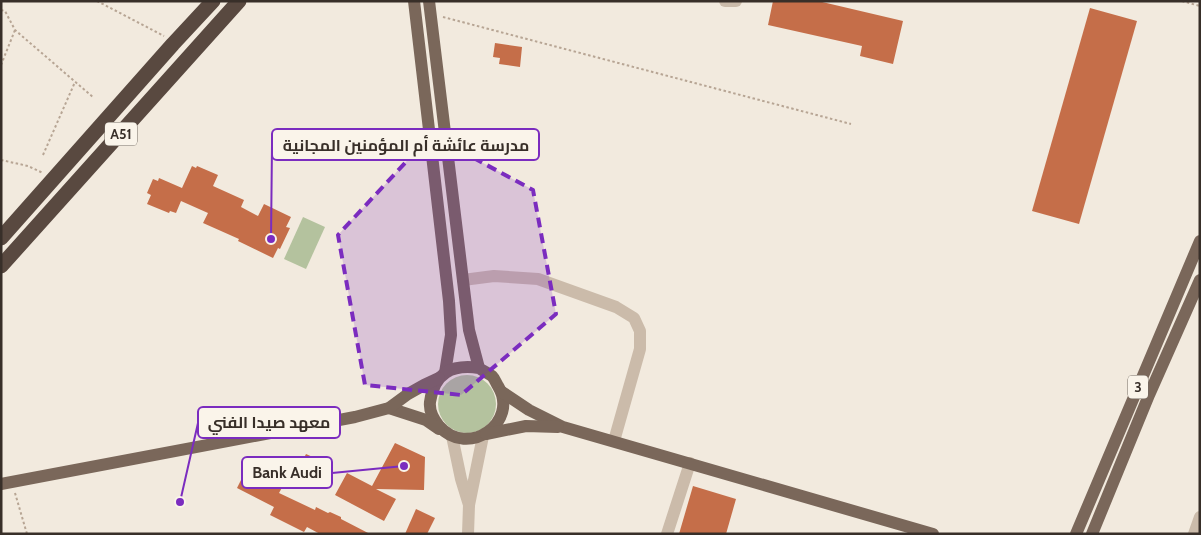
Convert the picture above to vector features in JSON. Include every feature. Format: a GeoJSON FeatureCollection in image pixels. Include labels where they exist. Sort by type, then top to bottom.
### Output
{"type":"FeatureCollection","features":[{"type":"Feature","properties":{"kind":"highway","name":"A51"},"geometry":{"type":"LineString","coordinates":[[1,238],[212,1]]}},
{"type":"Feature","properties":{"kind":"highway","name":"A51"},"geometry":{"type":"LineString","coordinates":[[1,266],[239,1]]}},
{"type":"Feature","properties":{"kind":"main road"},"geometry":{"type":"LineString","coordinates":[[414,1],[449,301],[451,335],[442,376],[432,391],[430,406],[434,420],[448,434]]}},
{"type":"Feature","properties":{"kind":"main road"},"geometry":{"type":"LineString","coordinates":[[430,8],[469,330],[479,368]]}},
{"type":"Feature","properties":{"kind":"main road","name":"3"},"geometry":{"type":"LineString","coordinates":[[1076,534],[1200,241]]}},
{"type":"Feature","properties":{"kind":"main road","name":"3"},"geometry":{"type":"LineString","coordinates":[[1092,534],[1149,395],[1196,301],[1200,280]]}},
{"type":"Feature","properties":{"kind":"main road"},"geometry":{"type":"LineString","coordinates":[[6,483],[389,408],[408,394],[456,368],[467,366],[479,368],[493,377],[502,392],[529,410],[563,427],[933,534]]}},
{"type":"Feature","properties":{"kind":"main road"},"geometry":{"type":"LineString","coordinates":[[484,435],[498,423],[503,408],[502,392]]}},
{"type":"Feature","properties":{"kind":"main road"},"geometry":{"type":"LineString","coordinates":[[389,408],[426,420],[448,434],[462,439],[472,439],[526,426],[563,427]]}},
{"type":"Feature","properties":{"kind":"main road"},"geometry":{"type":"LineString","coordinates":[[1102,472],[1115,478]]}},
{"type":"Feature","properties":{"kind":"street"},"geometry":{"type":"LineString","coordinates":[[725,1],[736,1]]}},
{"type":"Feature","properties":{"kind":"street"},"geometry":{"type":"LineString","coordinates":[[463,280],[494,276],[538,279],[616,307],[634,318],[640,331],[640,349],[614,442]]}},
{"type":"Feature","properties":{"kind":"street"},"geometry":{"type":"LineString","coordinates":[[448,434],[456,454],[461,480],[469,505]]}},
{"type":"Feature","properties":{"kind":"street"},"geometry":{"type":"LineString","coordinates":[[468,534],[469,505],[484,435]]}},
{"type":"Feature","properties":{"kind":"street"},"geometry":{"type":"LineString","coordinates":[[667,534],[690,463]]}},
{"type":"Feature","properties":{"kind":"street"},"geometry":{"type":"LineString","coordinates":[[1194,534],[1200,517]]}},
{"type":"Feature","properties":{"kind":"path"},"geometry":{"type":"LineString","coordinates":[[97,1],[162,34],[173,44]]}},
{"type":"Feature","properties":{"kind":"path"},"geometry":{"type":"LineString","coordinates":[[1182,1],[1200,6]]}},
{"type":"Feature","properties":{"kind":"path"},"geometry":{"type":"LineString","coordinates":[[430,8],[851,124]]}},
{"type":"Feature","properties":{"kind":"path"},"geometry":{"type":"LineString","coordinates":[[1,10],[5,11],[15,30],[94,98]]}},
{"type":"Feature","properties":{"kind":"path"},"geometry":{"type":"LineString","coordinates":[[1,65],[15,30]]}},
{"type":"Feature","properties":{"kind":"path"},"geometry":{"type":"LineString","coordinates":[[43,155],[75,82]]}},
{"type":"Feature","properties":{"kind":"path"},"geometry":{"type":"LineString","coordinates":[[1,160],[28,166],[54,179]]}},
{"type":"Feature","properties":{"kind":"path"},"geometry":{"type":"LineString","coordinates":[[6,483],[27,534]]}},
{"type":"Feature","properties":{"kind":"highlighted area"},"geometry":{"type":"Polygon","coordinates":[[[431,135],[533,190],[556,314],[461,395],[365,385],[338,235],[431,135]]]}},
{"type":"Feature","properties":{"kind":"green space"},"geometry":{"type":"Polygon","coordinates":[[[303,217],[325,227],[306,269],[284,259],[303,217]]]}},
{"type":"Feature","properties":{"kind":"green space"},"geometry":{"type":"Polygon","coordinates":[[[461,375],[473,375],[483,379],[492,388],[496,410],[488,425],[473,433],[461,433],[451,429],[442,420],[438,410],[438,398],[442,388],[451,379],[461,375]]]}},
{"type":"Feature","properties":{"kind":"building"},"geometry":{"type":"Polygon","coordinates":[[[773,1],[818,1],[903,21],[893,64],[860,56],[862,46],[768,25],[773,1]]]}},
{"type":"Feature","properties":{"kind":"building"},"geometry":{"type":"Polygon","coordinates":[[[1090,8],[1137,21],[1079,224],[1032,211],[1090,8]]]}},
{"type":"Feature","properties":{"kind":"building"},"geometry":{"type":"Polygon","coordinates":[[[495,43],[522,47],[520,67],[499,64],[500,58],[493,57],[495,43]]]}},
{"type":"Feature","properties":{"kind":"building"},"geometry":{"type":"Polygon","coordinates":[[[192,166],[196,168],[197,166],[218,175],[213,186],[244,200],[241,207],[258,216],[264,204],[291,217],[286,227],[290,228],[280,249],[278,248],[273,258],[238,241],[239,239],[203,223],[208,213],[181,201],[176,213],[170,211],[169,213],[147,204],[151,195],[147,193],[153,179],[158,181],[159,178],[182,188],[192,166]]]}},
{"type":"Feature","properties":{"kind":"building"},"geometry":{"type":"Polygon","coordinates":[[[395,443],[425,457],[424,490],[376,489],[396,499],[384,521],[335,495],[347,473],[372,486],[395,443]]]}},
{"type":"Feature","properties":{"kind":"building"},"geometry":{"type":"Polygon","coordinates":[[[306,454],[326,463],[325,466],[329,468],[319,488],[289,473],[296,459],[302,462],[306,454]]]}},
{"type":"Feature","properties":{"kind":"building"},"geometry":{"type":"Polygon","coordinates":[[[246,470],[259,476],[260,473],[284,484],[279,493],[315,510],[316,507],[328,513],[330,512],[370,534],[320,534],[307,527],[304,532],[270,515],[274,507],[237,488],[246,470]]]}},
{"type":"Feature","properties":{"kind":"building"},"geometry":{"type":"Polygon","coordinates":[[[693,486],[736,499],[726,534],[679,534],[693,486]]]}},
{"type":"Feature","properties":{"kind":"building"},"geometry":{"type":"Polygon","coordinates":[[[416,509],[435,518],[427,534],[405,534],[416,509]]]}},
{"type":"Feature","properties":{"kind":"place","name":"مدرسة عائشة أم المؤمنين المجانية"},"geometry":{"type":"Point","coordinates":[271,239]}},
{"type":"Feature","properties":{"kind":"place","name":"Bank Audi"},"geometry":{"type":"Point","coordinates":[404,466]}},
{"type":"Feature","properties":{"kind":"place","name":"معهد صيدا الفني"},"geometry":{"type":"Point","coordinates":[180,502]}}]}
